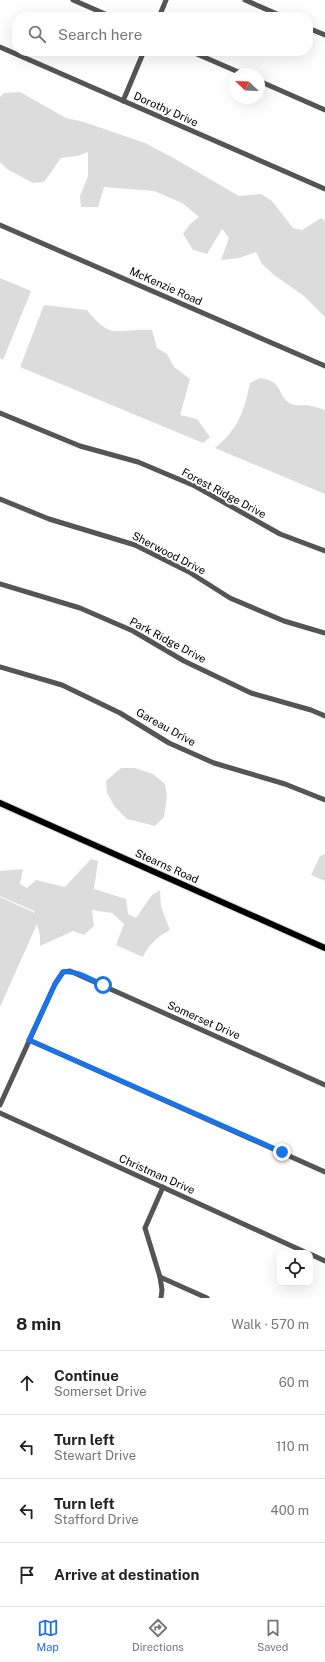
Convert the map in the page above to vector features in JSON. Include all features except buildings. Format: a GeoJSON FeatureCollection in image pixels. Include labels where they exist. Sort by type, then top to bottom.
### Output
{"type":"FeatureCollection","features":[{"type":"Feature","properties":{"kind":"main road","name":"Stearns Road"},"geometry":{"type":"LineString","coordinates":[[0,803],[325,948]]}},
{"type":"Feature","properties":{"kind":"street"},"geometry":{"type":"LineString","coordinates":[[73,0],[101,12]]}},
{"type":"Feature","properties":{"kind":"street"},"geometry":{"type":"LineString","coordinates":[[161,12],[166,0]]}},
{"type":"Feature","properties":{"kind":"street"},"geometry":{"type":"LineString","coordinates":[[245,0],[273,12]]}},
{"type":"Feature","properties":{"kind":"street"},"geometry":{"type":"LineString","coordinates":[[313,30],[325,35]]}},
{"type":"Feature","properties":{"kind":"street","name":"Dorothy Drive"},"geometry":{"type":"LineString","coordinates":[[0,46],[12,51]]}},
{"type":"Feature","properties":{"kind":"street","name":"Dorothy Drive"},"geometry":{"type":"LineString","coordinates":[[22,56],[325,189]]}},
{"type":"Feature","properties":{"kind":"street"},"geometry":{"type":"LineString","coordinates":[[123,101],[142,56]]}},
{"type":"Feature","properties":{"kind":"street"},"geometry":{"type":"LineString","coordinates":[[202,56],[229,68]]}},
{"type":"Feature","properties":{"kind":"street"},"geometry":{"type":"LineString","coordinates":[[265,84],[325,110]]}},
{"type":"Feature","properties":{"kind":"street","name":"McKenzie Road"},"geometry":{"type":"LineString","coordinates":[[0,224],[325,366]]}},
{"type":"Feature","properties":{"kind":"street","name":"Forest Ridge Drive"},"geometry":{"type":"LineString","coordinates":[[0,413],[80,446],[138,462],[188,483],[280,534],[325,551]]}},
{"type":"Feature","properties":{"kind":"street","name":"Sherwood Drive"},"geometry":{"type":"LineString","coordinates":[[0,499],[50,519],[135,545],[189,572],[230,598],[284,621],[325,633]]}},
{"type":"Feature","properties":{"kind":"street","name":"Park Ridge Drive"},"geometry":{"type":"LineString","coordinates":[[0,584],[80,608],[133,631],[184,661],[251,693],[311,710],[325,716]]}},
{"type":"Feature","properties":{"kind":"street","name":"Gareau Drive"},"geometry":{"type":"LineString","coordinates":[[0,667],[62,686],[120,713],[169,743],[214,763],[285,784],[325,800]]}},
{"type":"Feature","properties":{"kind":"street","name":"Somerset Drive"},"geometry":{"type":"LineString","coordinates":[[29,1040],[59,978],[63,972],[70,971],[325,1085]]}},
{"type":"Feature","properties":{"kind":"street"},"geometry":{"type":"LineString","coordinates":[[0,1105],[29,1040],[325,1172]]}},
{"type":"Feature","properties":{"kind":"street","name":"Christman Drive"},"geometry":{"type":"LineString","coordinates":[[0,1113],[300,1250]]}},
{"type":"Feature","properties":{"kind":"street"},"geometry":{"type":"LineString","coordinates":[[161,1298],[162,1290],[160,1277],[146,1228],[162,1187]]}},
{"type":"Feature","properties":{"kind":"street"},"geometry":{"type":"LineString","coordinates":[[313,1255],[325,1261]]}},
{"type":"Feature","properties":{"kind":"street"},"geometry":{"type":"LineString","coordinates":[[160,1277],[207,1298]]}},
{"type":"Feature","properties":{"kind":"shaded area"},"geometry":{"type":"Polygon","coordinates":[[[20,92],[66,118],[84,122],[145,143],[239,196],[261,194],[272,201],[293,228],[302,230],[321,218],[325,221],[325,317],[304,296],[274,275],[262,264],[256,252],[239,258],[221,260],[229,238],[222,229],[207,254],[193,250],[183,234],[190,224],[199,217],[182,203],[154,191],[104,187],[98,207],[81,207],[80,196],[88,176],[88,152],[77,156],[61,158],[44,182],[33,183],[7,169],[0,162],[0,97],[4,93],[20,92]]]}},
{"type":"Feature","properties":{"kind":"shaded area"},"geometry":{"type":"Polygon","coordinates":[[[0,278],[31,291],[3,360],[0,358],[0,278]]]}},
{"type":"Feature","properties":{"kind":"shaded area"},"geometry":{"type":"Polygon","coordinates":[[[44,305],[87,310],[96,320],[109,330],[152,330],[157,348],[167,354],[174,367],[190,379],[180,415],[197,419],[210,437],[203,443],[20,367],[44,305]]]}},
{"type":"Feature","properties":{"kind":"shaded area"},"geometry":{"type":"Polygon","coordinates":[[[260,378],[273,382],[277,385],[283,396],[291,404],[314,406],[325,410],[325,494],[215,448],[235,427],[245,403],[250,383],[260,378]]]}},
{"type":"Feature","properties":{"kind":"shaded area"},"geometry":{"type":"Polygon","coordinates":[[[121,768],[135,768],[153,774],[165,784],[167,796],[164,817],[155,826],[127,819],[115,807],[107,793],[106,781],[121,768]]]}},
{"type":"Feature","properties":{"kind":"shaded area"},"geometry":{"type":"Polygon","coordinates":[[[325,854],[325,881],[311,875],[320,856],[325,854]]]}},
{"type":"Feature","properties":{"kind":"shaded area"},"geometry":{"type":"Polygon","coordinates":[[[91,859],[98,861],[94,889],[126,899],[128,914],[136,918],[152,895],[160,890],[161,907],[170,930],[154,941],[143,957],[116,945],[124,924],[112,913],[92,910],[94,926],[84,935],[73,931],[40,946],[40,936],[37,924],[0,1007],[0,897],[35,913],[34,911],[0,896],[0,871],[23,869],[20,884],[27,888],[36,880],[65,887],[91,859]]]}},
{"type":"Feature","properties":{"kind":"route"},"geometry":{"type":"LineString","coordinates":[[103,985],[70,971],[63,972],[55,984],[29,1040],[282,1152]]}}]}
